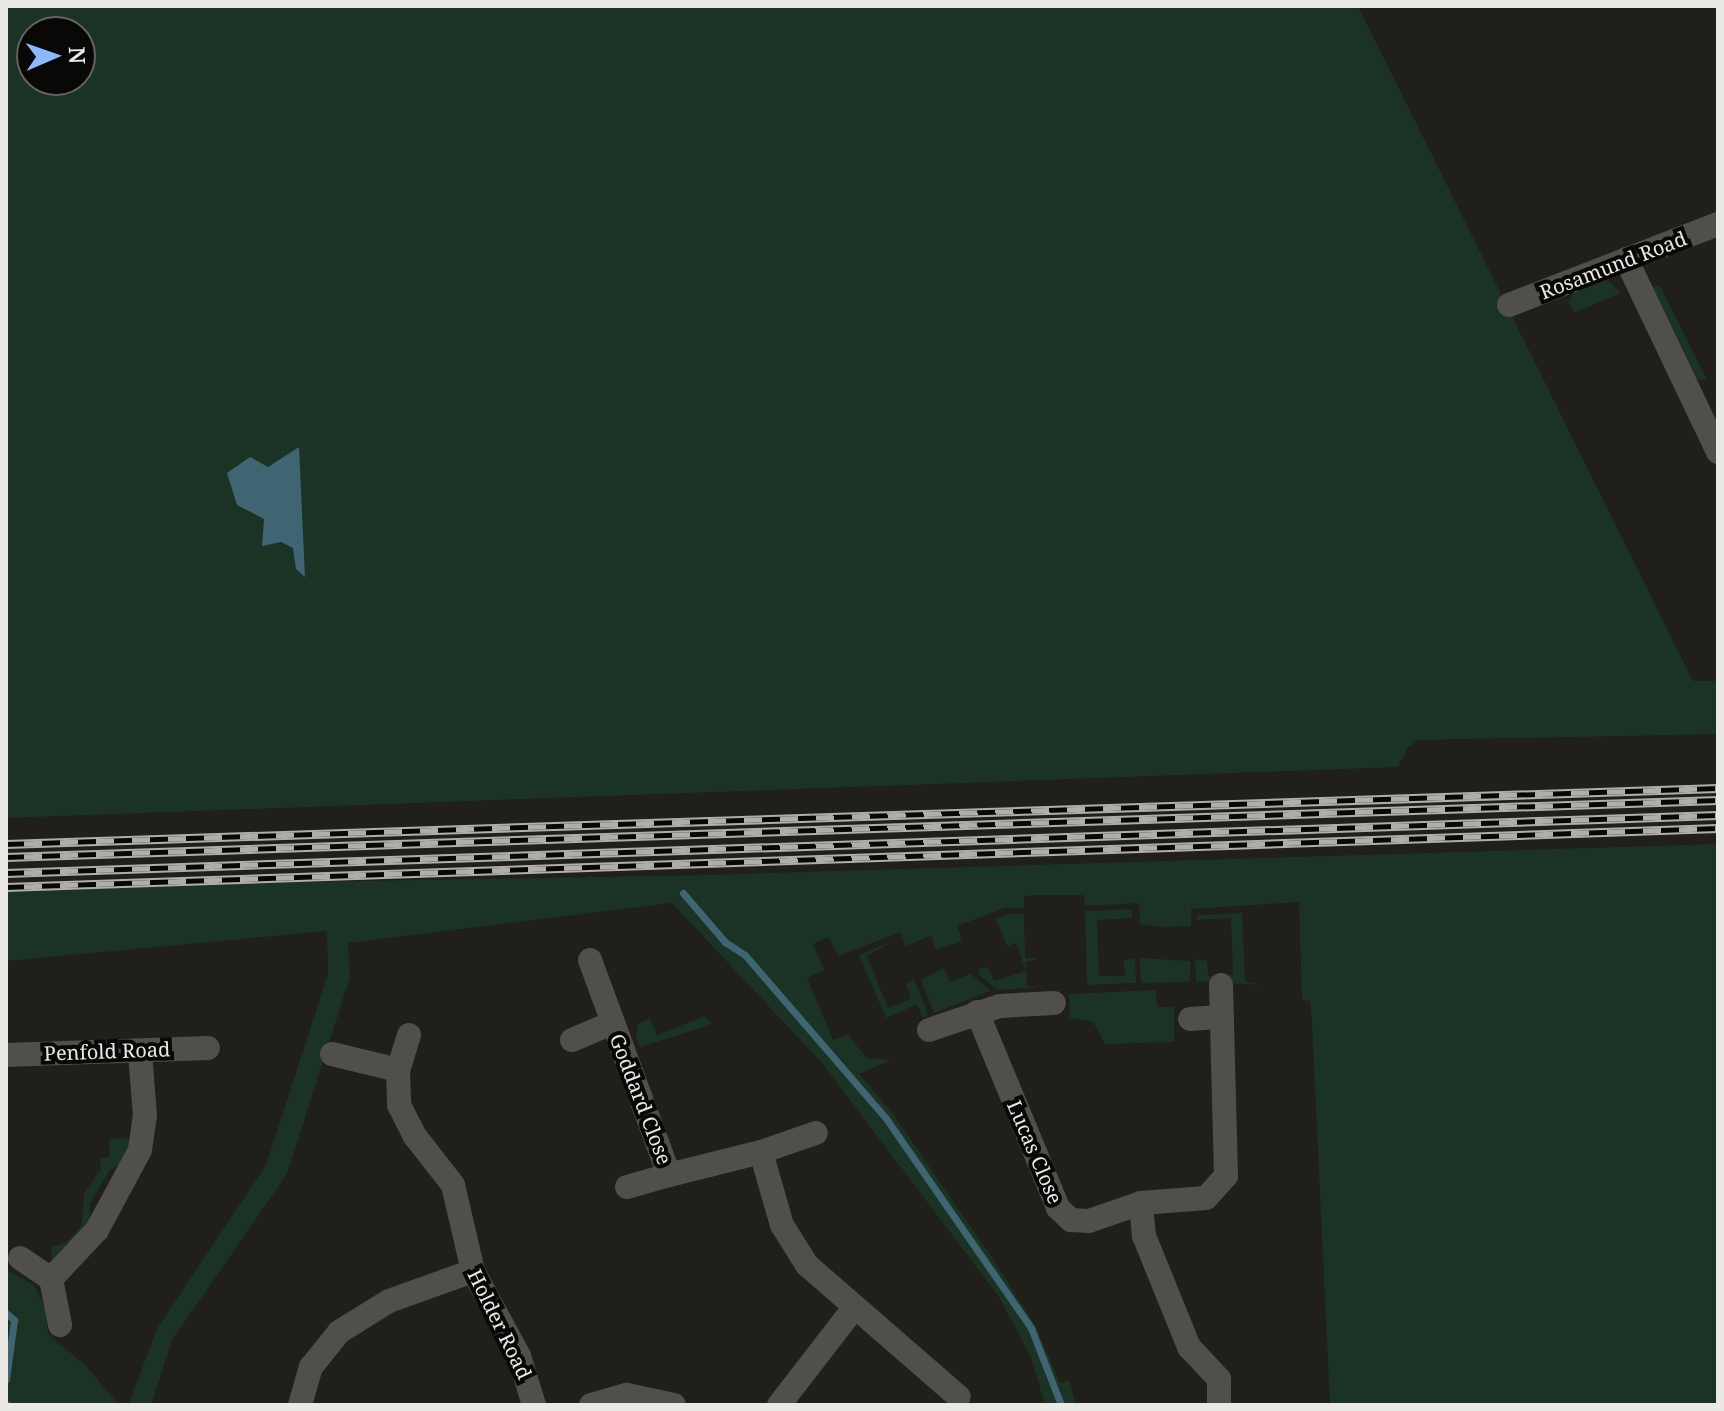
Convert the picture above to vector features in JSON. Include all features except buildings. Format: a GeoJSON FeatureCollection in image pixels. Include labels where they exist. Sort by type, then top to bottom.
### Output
{"type":"FeatureCollection","features":[{"type":"Feature","properties":{"kind":"street","name":"Rosamund Road"},"geometry":{"type":"LineString","coordinates":[[1509,305],[1718,224]]}},
{"type":"Feature","properties":{"kind":"street"},"geometry":{"type":"LineString","coordinates":[[1626,259],[1718,452]]}},
{"type":"Feature","properties":{"kind":"street","name":"Goddard Close"},"geometry":{"type":"LineString","coordinates":[[590,960],[669,1175]]}},
{"type":"Feature","properties":{"kind":"street","name":"Lucas Close"},"geometry":{"type":"LineString","coordinates":[[977,1012],[1058,1208],[1071,1220],[1089,1221],[1141,1203],[1206,1198],[1226,1176],[1221,985]]}},
{"type":"Feature","properties":{"kind":"street"},"geometry":{"type":"LineString","coordinates":[[929,1030],[977,1012],[1054,1003]]}},
{"type":"Feature","properties":{"kind":"street"},"geometry":{"type":"LineString","coordinates":[[1190,1019],[1222,1017]]}},
{"type":"Feature","properties":{"kind":"street","name":"Goddard Close"},"geometry":{"type":"LineString","coordinates":[[572,1040],[612,1023]]}},
{"type":"Feature","properties":{"kind":"street","name":"Holder Road"},"geometry":{"type":"LineString","coordinates":[[409,1035],[398,1070],[397,1096],[404,1120],[443,1168],[460,1203],[473,1271],[519,1356],[534,1405]]}},
{"type":"Feature","properties":{"kind":"street","name":"Penfold Road"},"geometry":{"type":"LineString","coordinates":[[6,1055],[208,1048]]}},
{"type":"Feature","properties":{"kind":"street"},"geometry":{"type":"LineString","coordinates":[[51,1279],[97,1230],[140,1150],[145,1116],[140,1052]]}},
{"type":"Feature","properties":{"kind":"street"},"geometry":{"type":"LineString","coordinates":[[332,1054],[398,1070]]}},
{"type":"Feature","properties":{"kind":"street","name":"Goddard Close"},"geometry":{"type":"LineString","coordinates":[[627,1187],[761,1152],[816,1133]]}},
{"type":"Feature","properties":{"kind":"street"},"geometry":{"type":"LineString","coordinates":[[761,1152],[774,1206],[794,1246],[854,1308],[959,1397]]}},
{"type":"Feature","properties":{"kind":"street"},"geometry":{"type":"LineString","coordinates":[[1141,1203],[1144,1236],[1189,1347],[1219,1379],[1219,1405]]}},
{"type":"Feature","properties":{"kind":"street"},"geometry":{"type":"LineString","coordinates":[[20,1258],[51,1279],[60,1325]]}},
{"type":"Feature","properties":{"kind":"street"},"geometry":{"type":"LineString","coordinates":[[300,1405],[311,1367],[339,1332],[389,1301],[473,1271]]}},
{"type":"Feature","properties":{"kind":"street"},"geometry":{"type":"LineString","coordinates":[[779,1405],[854,1308]]}},
{"type":"Feature","properties":{"kind":"street"},"geometry":{"type":"LineString","coordinates":[[591,1405],[627,1395],[674,1405]]}},
{"type":"Feature","properties":{"kind":"green space"},"geometry":{"type":"Polygon","coordinates":[[[6,6],[1358,6],[1693,681],[1718,681],[1718,734],[1419,740],[1408,747],[1398,767],[6,818],[6,6]]]}},
{"type":"Feature","properties":{"kind":"green space"},"geometry":{"type":"Polygon","coordinates":[[[1604,277],[1621,293],[1574,313],[1569,303],[1574,289],[1604,277]]]}},
{"type":"Feature","properties":{"kind":"green space"},"geometry":{"type":"Polygon","coordinates":[[[1660,286],[1707,380],[1696,379],[1651,287],[1660,286]]]}},
{"type":"Feature","properties":{"kind":"green space"},"geometry":{"type":"Polygon","coordinates":[[[1718,844],[1718,1405],[1330,1405],[1312,1022],[1310,1001],[1302,1000],[1299,902],[1191,909],[1191,926],[1164,927],[1140,924],[1139,903],[1085,906],[1084,895],[1035,895],[1024,896],[1024,908],[1005,908],[957,926],[962,941],[936,950],[931,936],[905,946],[900,932],[838,956],[829,937],[813,944],[824,970],[807,978],[833,1040],[848,1034],[866,1058],[892,1060],[859,1074],[891,1111],[1001,1271],[1036,1327],[1060,1383],[1069,1380],[1076,1405],[1045,1405],[1031,1357],[999,1297],[823,1064],[672,903],[348,943],[350,977],[287,1174],[172,1340],[151,1405],[128,1405],[158,1327],[266,1165],[328,974],[327,931],[6,961],[6,887],[708,875],[1718,844]]]}},
{"type":"Feature","properties":{"kind":"green space"},"geometry":{"type":"Polygon","coordinates":[[[1132,909],[1132,918],[1097,920],[1099,976],[1125,976],[1124,960],[1135,958],[1136,983],[1087,985],[1085,911],[1132,909]]]}},
{"type":"Feature","properties":{"kind":"green space"},"geometry":{"type":"Polygon","coordinates":[[[1242,913],[1245,982],[1263,985],[1196,981],[1195,959],[1207,961],[1208,976],[1233,975],[1231,918],[1197,920],[1197,915],[1242,913]]]}},
{"type":"Feature","properties":{"kind":"green space"},"geometry":{"type":"Polygon","coordinates":[[[1007,914],[1024,914],[1025,958],[1042,958],[1026,962],[1027,987],[1043,987],[997,990],[980,975],[978,969],[988,967],[994,981],[1026,971],[1016,943],[1007,946],[996,919],[1007,914]]]}},
{"type":"Feature","properties":{"kind":"green space"},"geometry":{"type":"Polygon","coordinates":[[[897,939],[867,956],[888,1008],[911,999],[906,984],[914,979],[928,1015],[923,1018],[917,1004],[886,1018],[859,955],[897,939]]]}},
{"type":"Feature","properties":{"kind":"green space"},"geometry":{"type":"Polygon","coordinates":[[[1140,958],[1190,961],[1190,982],[1141,983],[1140,958]]]}},
{"type":"Feature","properties":{"kind":"green space"},"geometry":{"type":"Polygon","coordinates":[[[944,968],[950,982],[971,974],[990,991],[934,1013],[921,980],[944,968]]]}},
{"type":"Feature","properties":{"kind":"green space"},"geometry":{"type":"Polygon","coordinates":[[[1156,990],[1157,1007],[1174,1007],[1174,1042],[1105,1044],[1093,1022],[1070,1018],[1069,994],[1156,990]]]}},
{"type":"Feature","properties":{"kind":"green space"},"geometry":{"type":"Polygon","coordinates":[[[705,1016],[711,1023],[707,1026],[640,1047],[636,1037],[638,1024],[650,1018],[657,1035],[705,1016]]]}},
{"type":"Feature","properties":{"kind":"green space"},"geometry":{"type":"Polygon","coordinates":[[[127,1138],[133,1142],[126,1161],[110,1170],[89,1205],[91,1222],[52,1261],[51,1247],[66,1243],[82,1225],[84,1193],[101,1169],[100,1159],[110,1157],[109,1139],[127,1138]]]}},
{"type":"Feature","properties":{"kind":"green space"},"geometry":{"type":"Polygon","coordinates":[[[6,1270],[34,1285],[46,1309],[48,1334],[86,1366],[119,1405],[6,1405],[6,1270]]]}},
{"type":"Feature","properties":{"kind":"water"},"geometry":{"type":"Polygon","coordinates":[[[299,447],[305,577],[296,569],[293,548],[281,542],[262,546],[264,519],[237,505],[227,473],[250,457],[268,467],[299,447]]]}},
{"type":"Feature","properties":{"kind":"waterway"},"geometry":{"type":"LineString","coordinates":[[683,893],[725,942],[745,955],[885,1117],[1031,1328],[1061,1405]]}},
{"type":"Feature","properties":{"kind":"waterway"},"geometry":{"type":"LineString","coordinates":[[6,1313],[14,1320],[6,1379]]}},
{"type":"Feature","properties":{"kind":"railway"},"geometry":{"type":"LineString","coordinates":[[6,844],[1718,788]]}},
{"type":"Feature","properties":{"kind":"railway"},"geometry":{"type":"LineString","coordinates":[[6,857],[1718,800]]}},
{"type":"Feature","properties":{"kind":"railway"},"geometry":{"type":"LineString","coordinates":[[6,873],[1718,815]]}},
{"type":"Feature","properties":{"kind":"railway"},"geometry":{"type":"LineString","coordinates":[[6,887],[1718,828]]}}]}
